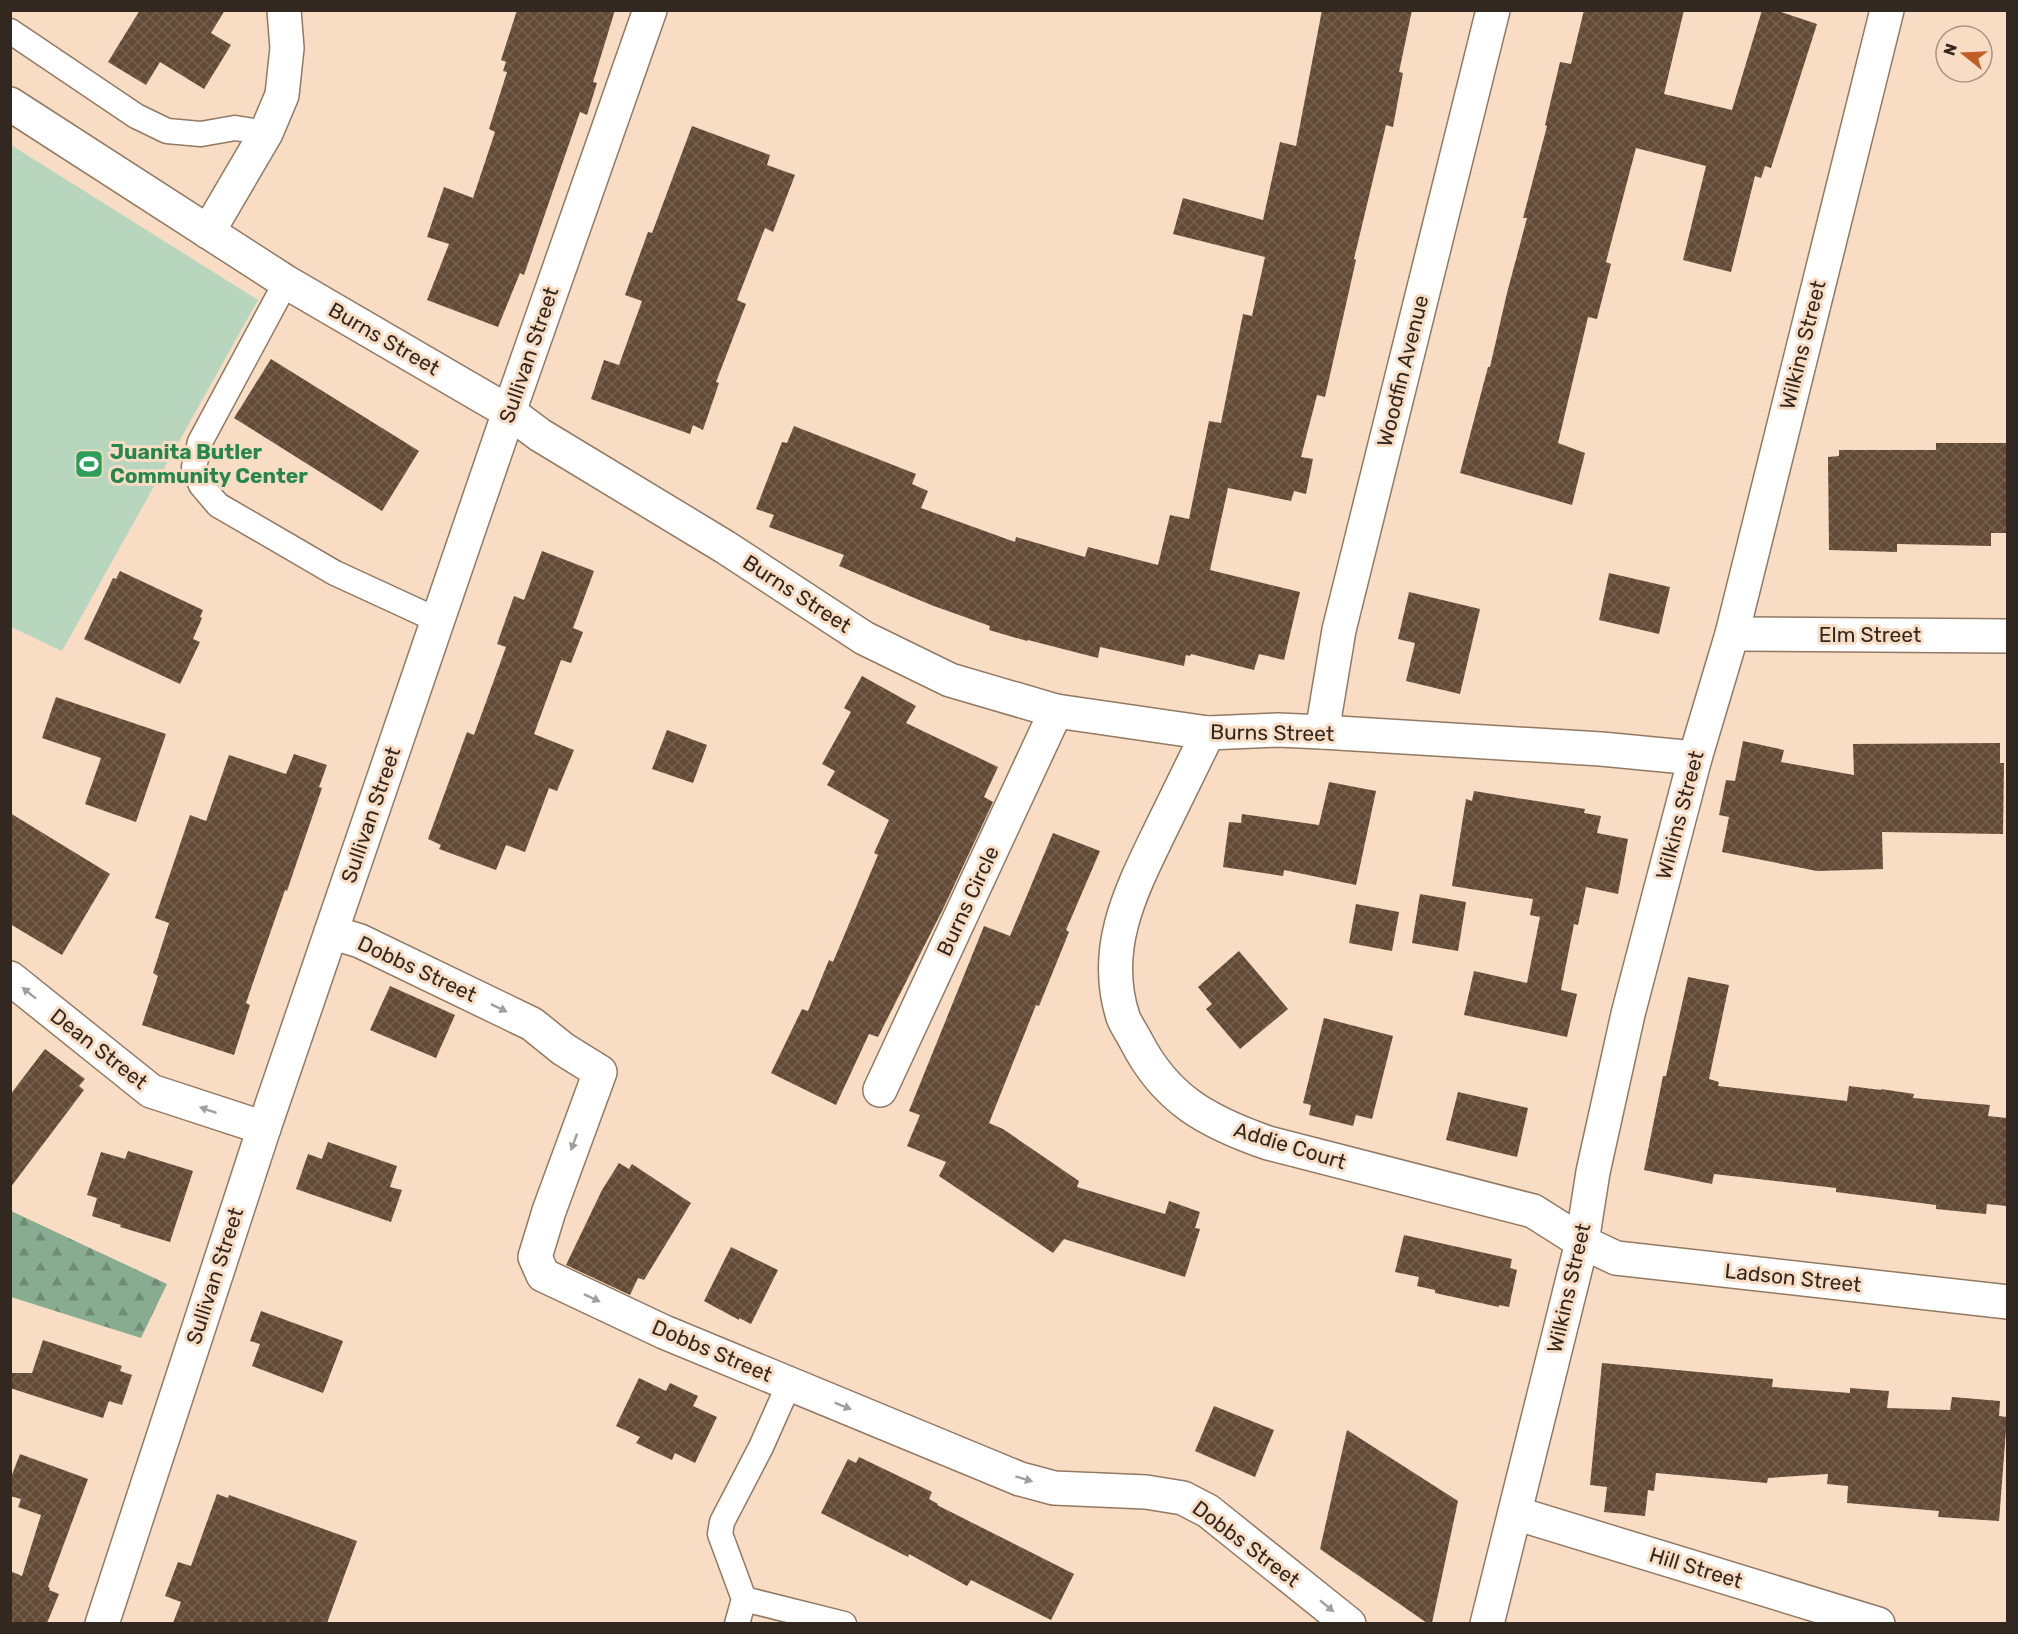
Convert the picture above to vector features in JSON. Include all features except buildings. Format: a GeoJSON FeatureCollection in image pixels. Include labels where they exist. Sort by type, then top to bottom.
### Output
{"type":"FeatureCollection","features":[{"type":"Feature","properties":{"kind":"street"},"geometry":{"type":"LineString","coordinates":[[208,232],[266,133],[282,95],[287,48],[284,10]]}},
{"type":"Feature","properties":{"kind":"street","name":"Sullivan Street"},"geometry":{"type":"LineString","coordinates":[[102,1623],[264,1128],[437,620],[650,10]]}},
{"type":"Feature","properties":{"kind":"street","name":"Woodfin Avenue"},"geometry":{"type":"LineString","coordinates":[[1322,732],[1339,630],[1492,10]]}},
{"type":"Feature","properties":{"kind":"street","name":"Wilkins Street"},"geometry":{"type":"LineString","coordinates":[[1487,1623],[1582,1242],[1593,1172],[1628,1014],[1695,758],[1732,634],[1887,10]]}},
{"type":"Feature","properties":{"kind":"street","name":"Burns Street"},"geometry":{"type":"LineString","coordinates":[[10,104],[286,282],[509,412],[540,435],[725,546],[864,638],[950,680],[1056,711],[1208,732],[1278,730],[1322,732],[1611,749],[1695,758]]}},
{"type":"Feature","properties":{"kind":"street","name":"Elm Street"},"geometry":{"type":"LineString","coordinates":[[1732,634],[2007,636]]}},
{"type":"Feature","properties":{"kind":"street","name":"Burns Circle"},"geometry":{"type":"LineString","coordinates":[[880,1090],[1056,711]]}},
{"type":"Feature","properties":{"kind":"street","name":"Addie Court"},"geometry":{"type":"LineString","coordinates":[[1208,732],[1132,890],[1118,938],[1116,976],[1124,1018],[1144,1059],[1167,1088],[1195,1110],[1229,1129],[1268,1143],[1533,1211],[1582,1242]]}},
{"type":"Feature","properties":{"kind":"street","name":"Dobbs Street"},"geometry":{"type":"LineString","coordinates":[[331,932],[360,941],[532,1024],[600,1072],[549,1211],[535,1257],[543,1275],[664,1332],[1020,1479],[1054,1488],[1146,1492],[1183,1498],[1208,1511],[1349,1623]]}},
{"type":"Feature","properties":{"kind":"street","name":"Dean Street"},"geometry":{"type":"LineString","coordinates":[[10,978],[151,1091],[264,1128]]}},
{"type":"Feature","properties":{"kind":"street","name":"Ladson Street"},"geometry":{"type":"LineString","coordinates":[[1582,1242],[1616,1258],[2007,1302]]}},
{"type":"Feature","properties":{"kind":"street","name":"Hill Street"},"geometry":{"type":"LineString","coordinates":[[1515,1513],[1878,1623]]}},
{"type":"Feature","properties":{"kind":"lane"},"geometry":{"type":"LineString","coordinates":[[10,31],[136,116],[167,130],[201,134],[235,128],[266,133]]}},
{"type":"Feature","properties":{"kind":"lane"},"geometry":{"type":"LineString","coordinates":[[286,282],[200,442],[194,467],[201,485],[218,505],[335,573],[437,620]]}},
{"type":"Feature","properties":{"kind":"lane"},"geometry":{"type":"LineString","coordinates":[[736,1623],[744,1599],[720,1534],[722,1522],[761,1447],[789,1384]]}},
{"type":"Feature","properties":{"kind":"lane"},"geometry":{"type":"LineString","coordinates":[[744,1599],[844,1623]]}},
{"type":"Feature","properties":{"kind":"green space","name":"Juanita Butler Community Center"},"geometry":{"type":"Polygon","coordinates":[[[11,145],[258,300],[62,651],[11,627],[11,145]]]}},
{"type":"Feature","properties":{"kind":"green space"},"geometry":{"type":"Polygon","coordinates":[[[11,1211],[167,1284],[141,1338],[11,1297],[11,1211]]]}},
{"type":"Feature","properties":{"kind":"place","name":"Juanita Butler Community Center"},"geometry":{"type":"Point","coordinates":[89,464]}}]}
